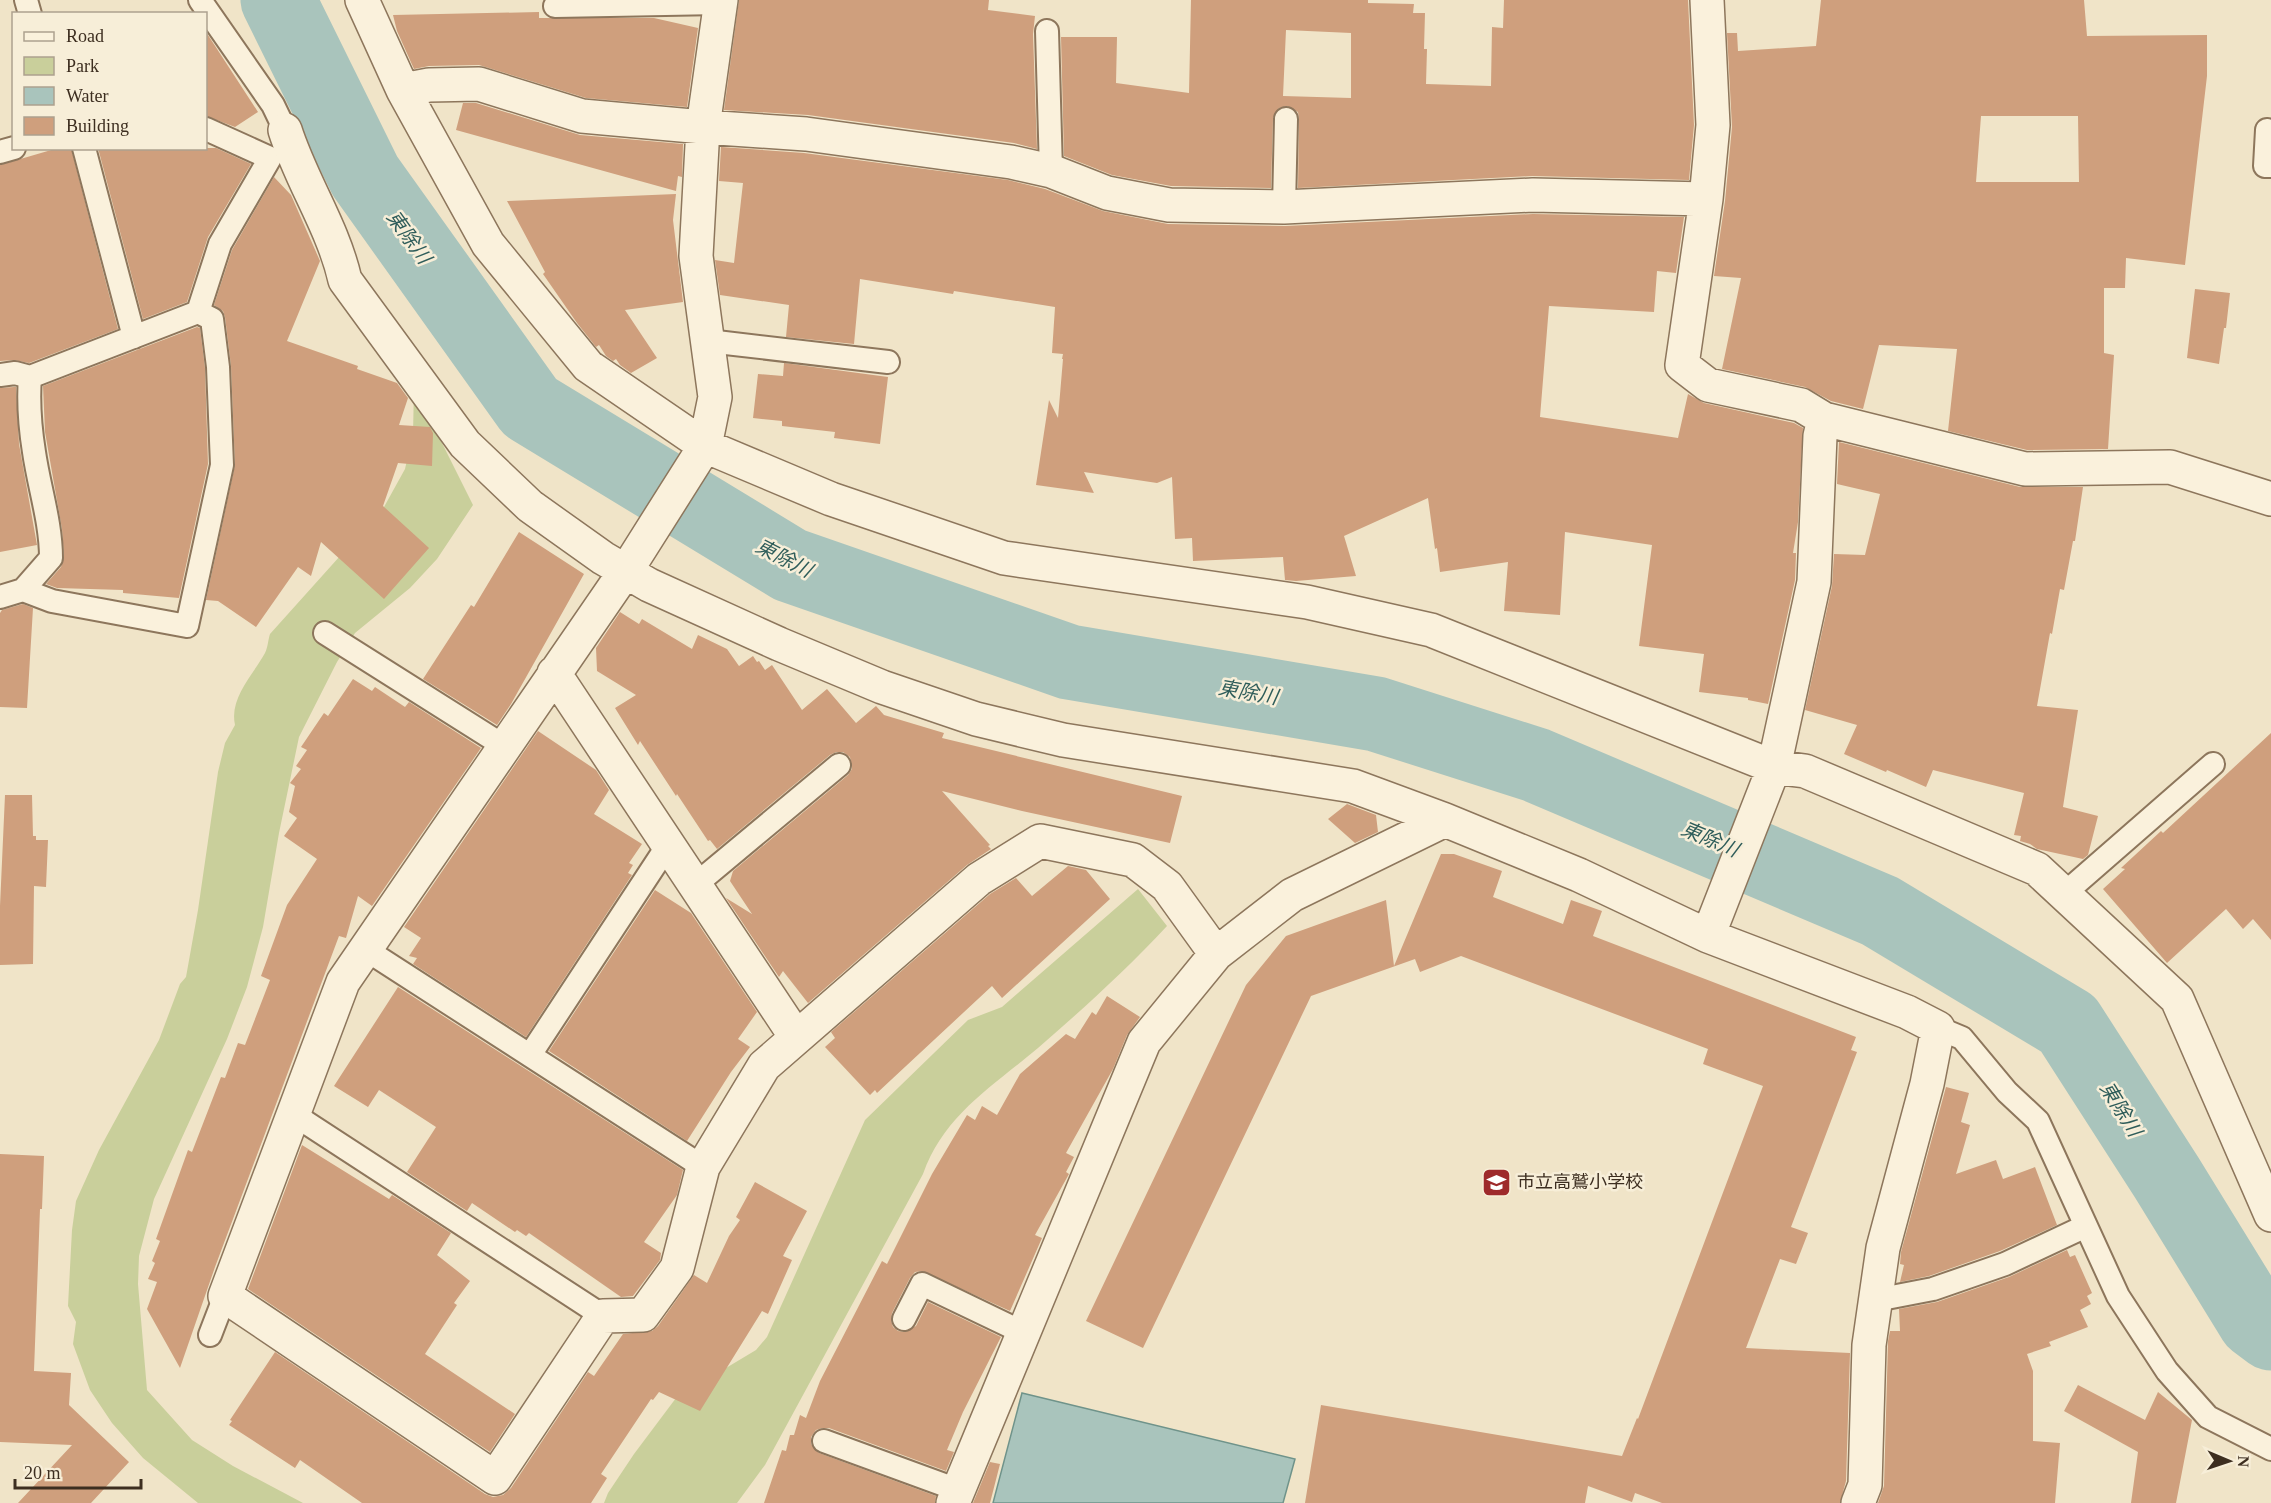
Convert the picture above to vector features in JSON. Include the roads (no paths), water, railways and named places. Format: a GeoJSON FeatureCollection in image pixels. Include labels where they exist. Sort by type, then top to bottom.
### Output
{"type":"FeatureCollection","features":[{"type":"Feature","properties":{"kind":"street"},"geometry":{"type":"LineString","coordinates":[[362,0],[404,90],[488,244],[588,366],[705,446],[831,499],[1004,558],[1307,602],[1431,630],[1774,767],[1805,771],[2037,869],[2177,999],[2271,1215]]}},
{"type":"Feature","properties":{"kind":"street"},"geometry":{"type":"LineString","coordinates":[[1707,0],[1713,126],[1706,199],[1682,365],[1708,385],[1802,405],[1824,419],[2025,469],[2170,467],[2271,499]]}},
{"type":"Feature","properties":{"kind":"street"},"geometry":{"type":"LineString","coordinates":[[720,2],[703,127],[696,256],[715,397],[705,446],[636,572],[554,673],[343,982],[225,1296],[495,1478],[603,1317],[643,1315],[676,1268],[703,1167],[764,1066],[979,879],[1040,841],[1133,860],[1167,886],[1216,954]]}},
{"type":"Feature","properties":{"kind":"street"},"geometry":{"type":"LineString","coordinates":[[404,90],[429,85],[479,84],[582,116],[806,134],[1011,162],[1051,171],[1107,193],[1169,205],[1284,207],[1533,195],[1706,199]]}},
{"type":"Feature","properties":{"kind":"street"},"geometry":{"type":"LineString","coordinates":[[282,144],[293,157],[339,256],[345,280],[465,444],[530,506],[603,558],[636,572],[779,644],[872,683],[976,719],[1063,740],[1353,786],[1445,820],[1712,927],[1907,1012],[1938,1028],[1927,1084],[1883,1248],[1869,1344],[1864,1485],[1858,1503]]}},
{"type":"Feature","properties":{"kind":"street"},"geometry":{"type":"LineString","coordinates":[[1712,927],[1774,767],[1814,582],[1820,436],[1824,419]]}},
{"type":"Feature","properties":{"kind":"street"},"geometry":{"type":"LineString","coordinates":[[554,673],[796,1037]]}},
{"type":"Feature","properties":{"kind":"street"},"geometry":{"type":"LineString","coordinates":[[956,1496],[1144,1042],[1216,954],[1292,895],[1445,820]]}},
{"type":"Feature","properties":{"kind":"lane"},"geometry":{"type":"LineString","coordinates":[[198,312],[220,244],[282,144],[273,105],[200,0]]}},
{"type":"Feature","properties":{"kind":"lane"},"geometry":{"type":"LineString","coordinates":[[555,6],[720,2]]}},
{"type":"Feature","properties":{"kind":"lane"},"geometry":{"type":"LineString","coordinates":[[1047,31],[1051,171]]}},
{"type":"Feature","properties":{"kind":"lane"},"geometry":{"type":"LineString","coordinates":[[1284,207],[1286,119]]}},
{"type":"Feature","properties":{"kind":"lane"},"geometry":{"type":"LineString","coordinates":[[207,129],[282,144]]}},
{"type":"Feature","properties":{"kind":"lane"},"geometry":{"type":"LineString","coordinates":[[2267,130],[2265,166],[2271,166]]}},
{"type":"Feature","properties":{"kind":"lane"},"geometry":{"type":"LineString","coordinates":[[85,150],[134,337]]}},
{"type":"Feature","properties":{"kind":"lane"},"geometry":{"type":"LineString","coordinates":[[0,375],[15,373],[30,377],[198,312],[212,319],[218,367],[222,465],[187,626],[52,601],[23,590]]}},
{"type":"Feature","properties":{"kind":"lane"},"geometry":{"type":"LineString","coordinates":[[708,341],[888,362]]}},
{"type":"Feature","properties":{"kind":"lane"},"geometry":{"type":"LineString","coordinates":[[0,597],[23,590],[51,558],[51,539],[34,452],[29,401],[30,377]]}},
{"type":"Feature","properties":{"kind":"lane"},"geometry":{"type":"LineString","coordinates":[[325,633],[504,746]]}},
{"type":"Feature","properties":{"kind":"lane"},"geometry":{"type":"LineString","coordinates":[[2065,893],[2213,764]]}},
{"type":"Feature","properties":{"kind":"lane"},"geometry":{"type":"LineString","coordinates":[[695,885],[839,765]]}},
{"type":"Feature","properties":{"kind":"lane"},"geometry":{"type":"LineString","coordinates":[[530,1055],[668,844]]}},
{"type":"Feature","properties":{"kind":"lane"},"geometry":{"type":"LineString","coordinates":[[365,949],[703,1167]]}},
{"type":"Feature","properties":{"kind":"lane"},"geometry":{"type":"LineString","coordinates":[[1938,1028],[1962,1038],[2007,1092],[2038,1120],[2118,1296],[2167,1371],[2208,1417],[2271,1449]]}},
{"type":"Feature","properties":{"kind":"lane"},"geometry":{"type":"LineString","coordinates":[[293,1114],[603,1317]]}},
{"type":"Feature","properties":{"kind":"lane"},"geometry":{"type":"LineString","coordinates":[[1876,1300],[1933,1289],[2005,1264],[2086,1226]]}},
{"type":"Feature","properties":{"kind":"lane"},"geometry":{"type":"LineString","coordinates":[[904,1319],[922,1284],[1024,1334]]}},
{"type":"Feature","properties":{"kind":"lane"},"geometry":{"type":"LineString","coordinates":[[210,1335],[225,1296]]}},
{"type":"Feature","properties":{"kind":"lane"},"geometry":{"type":"LineString","coordinates":[[824,1441],[956,1496]]}},
{"type":"Feature","properties":{"kind":"water"},"geometry":{"type":"Polygon","coordinates":[[[1022,1393],[1295,1459],[1283,1503],[993,1503],[1022,1393]]]}},
{"type":"Feature","properties":{"kind":"waterway","name":"東除川"},"geometry":{"type":"LineString","coordinates":[[278,0],[365,176],[530,407],[790,565],[1069,662],[1376,714],[1536,765],[1880,911],[2068,1024],[2255,1321],[2271,1333]]}},
{"type":"Feature","properties":{"kind":"place","name":"市立高鷲小学校"},"geometry":{"type":"Point","coordinates":[1496,1182]}}]}
